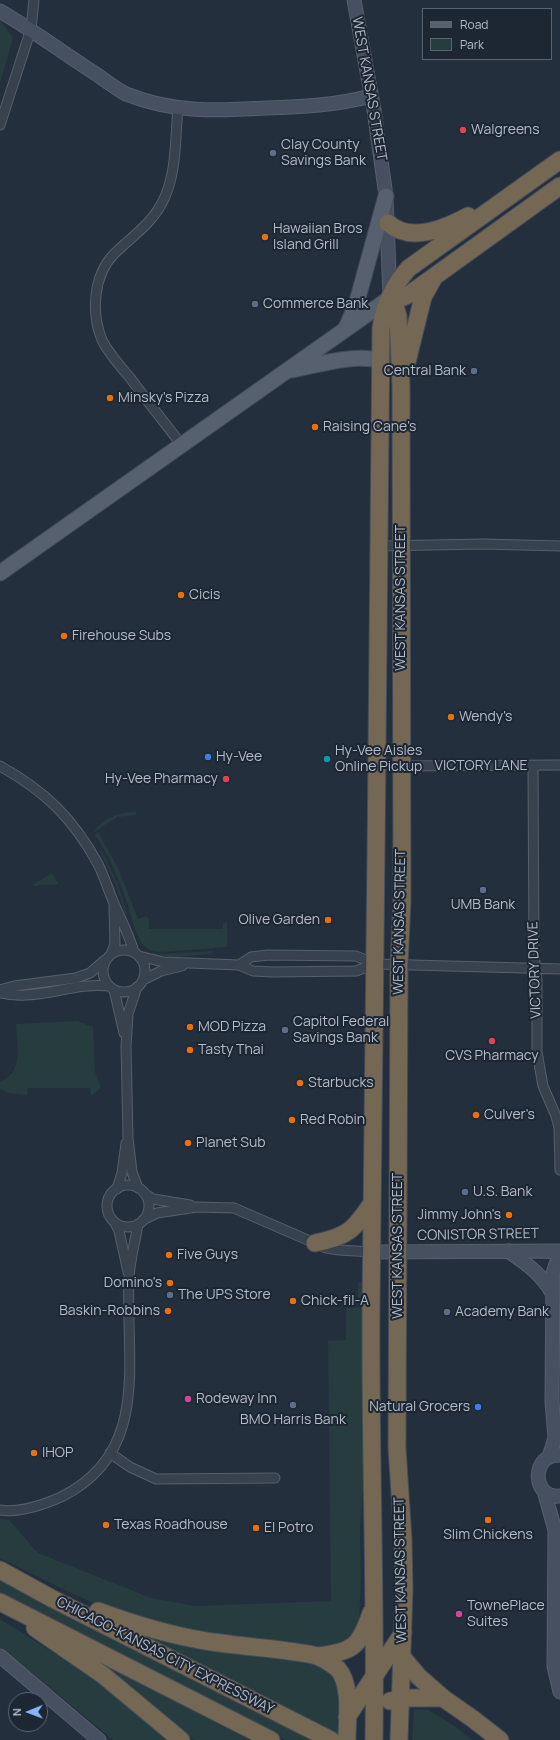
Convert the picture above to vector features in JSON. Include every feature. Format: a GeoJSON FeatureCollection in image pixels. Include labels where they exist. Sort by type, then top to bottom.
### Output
{"type":"FeatureCollection","features":[{"type":"Feature","properties":{"kind":"highway"},"geometry":{"type":"LineString","coordinates":[[560,160],[410,268],[399,280],[390,298],[402,298],[410,294],[560,186]]}},
{"type":"Feature","properties":{"kind":"highway"},"geometry":{"type":"LineString","coordinates":[[388,223],[395,229],[404,232],[434,230],[450,225],[481,208],[505,200]]}},
{"type":"Feature","properties":{"kind":"highway"},"geometry":{"type":"LineString","coordinates":[[401,386],[423,297],[428,286],[436,275]]}},
{"type":"Feature","properties":{"kind":"highway","name":"WEST KANSAS STREET"},"geometry":{"type":"LineString","coordinates":[[374,1731],[375,1602],[371,1406],[372,1203],[381,361],[382,320],[390,298]]}},
{"type":"Feature","properties":{"kind":"highway","name":"WEST KANSAS STREET"},"geometry":{"type":"LineString","coordinates":[[390,298],[395,306],[398,316],[401,386],[402,901],[399,965],[397,1448],[403,1539],[403,1633],[399,1740]]}},
{"type":"Feature","properties":{"kind":"highway"},"geometry":{"type":"LineString","coordinates":[[315,1243],[334,1239],[348,1232],[361,1220],[372,1203]]}},
{"type":"Feature","properties":{"kind":"highway","name":"CHICAGO-KANSAS CITY EXPRESSWAY"},"geometry":{"type":"LineString","coordinates":[[0,1570],[51,1598],[331,1740]]}},
{"type":"Feature","properties":{"kind":"highway"},"geometry":{"type":"LineString","coordinates":[[51,1598],[81,1605],[125,1621],[179,1636],[318,1656],[341,1653],[350,1648],[364,1632],[375,1602]]}},
{"type":"Feature","properties":{"kind":"highway"},"geometry":{"type":"LineString","coordinates":[[2,1602],[42,1634],[103,1676],[181,1740]]}},
{"type":"Feature","properties":{"kind":"highway","name":"CHICAGO-KANSAS CITY EXPRESSWAY"},"geometry":{"type":"LineString","coordinates":[[2,1602],[271,1740]]}},
{"type":"Feature","properties":{"kind":"highway"},"geometry":{"type":"LineString","coordinates":[[347,1717],[403,1633]]}},
{"type":"Feature","properties":{"kind":"highway"},"geometry":{"type":"LineString","coordinates":[[318,1656],[329,1662],[338,1670],[344,1680],[347,1690],[347,1740]]}},
{"type":"Feature","properties":{"kind":"highway"},"geometry":{"type":"LineString","coordinates":[[402,1657],[419,1677],[443,1698],[473,1718],[500,1740]]}},
{"type":"Feature","properties":{"kind":"highway"},"geometry":{"type":"LineString","coordinates":[[374,1731],[378,1712],[389,1701],[400,1698],[443,1698]]}},
{"type":"Feature","properties":{"kind":"main road"},"geometry":{"type":"LineString","coordinates":[[345,330],[356,305],[386,196]]}},
{"type":"Feature","properties":{"kind":"main road"},"geometry":{"type":"LineString","coordinates":[[0,572],[390,298]]}},
{"type":"Feature","properties":{"kind":"main road"},"geometry":{"type":"LineString","coordinates":[[287,371],[356,358],[370,358],[381,361]]}},
{"type":"Feature","properties":{"kind":"street"},"geometry":{"type":"LineString","coordinates":[[0,124],[31,29],[34,0]]}},
{"type":"Feature","properties":{"kind":"street","name":"WEST KANSAS STREET"},"geometry":{"type":"LineString","coordinates":[[354,0],[371,96],[386,196],[390,298]]}},
{"type":"Feature","properties":{"kind":"street"},"geometry":{"type":"LineString","coordinates":[[0,11],[31,29],[85,67],[126,93],[178,108],[210,111],[309,107],[371,96]]}},
{"type":"Feature","properties":{"kind":"street"},"geometry":{"type":"LineString","coordinates":[[178,108],[169,188],[150,222],[113,255],[107,264],[98,286],[95,308],[99,330],[108,351],[181,444]]}},
{"type":"Feature","properties":{"kind":"street"},"geometry":{"type":"LineString","coordinates":[[380,546],[483,544],[560,546]]}},
{"type":"Feature","properties":{"kind":"street","name":"VICTORY LANE"},"geometry":{"type":"LineString","coordinates":[[402,766],[560,765]]}},
{"type":"Feature","properties":{"kind":"street"},"geometry":{"type":"LineString","coordinates":[[0,766],[23,779],[51,800],[76,827],[99,865],[113,902],[126,926],[137,954],[145,967],[128,1014],[126,1046],[128,1138],[132,1172],[148,1204],[146,1216],[140,1222],[129,1277]]}},
{"type":"Feature","properties":{"kind":"street","name":"VICTORY DRIVE"},"geometry":{"type":"LineString","coordinates":[[533,766],[534,953],[536,968],[538,1052],[543,1086],[556,1116],[559,1128],[560,1170]]}},
{"type":"Feature","properties":{"kind":"street"},"geometry":{"type":"LineString","coordinates":[[113,902],[115,944],[108,956],[103,973],[105,980],[112,988],[126,1046]]}},
{"type":"Feature","properties":{"kind":"street"},"geometry":{"type":"LineString","coordinates":[[0,992],[14,986],[76,978],[90,973],[108,956],[122,949],[163,962],[239,965],[253,971],[356,971],[375,964]]}},
{"type":"Feature","properties":{"kind":"street"},"geometry":{"type":"LineString","coordinates":[[239,965],[251,957],[268,955],[356,956],[375,964],[560,969]]}},
{"type":"Feature","properties":{"kind":"street"},"geometry":{"type":"LineString","coordinates":[[0,992],[24,996],[78,986],[95,985],[126,992],[161,971],[191,964]]}},
{"type":"Feature","properties":{"kind":"street"},"geometry":{"type":"LineString","coordinates":[[117,1189],[122,1173],[123,1160],[128,1138]]}},
{"type":"Feature","properties":{"kind":"street"},"geometry":{"type":"LineString","coordinates":[[0,1510],[28,1508],[50,1502],[74,1490],[94,1473],[110,1453],[121,1433],[130,1389],[129,1277],[119,1231],[109,1214],[107,1207],[111,1194],[117,1189],[127,1186],[141,1191],[153,1198],[197,1207],[234,1208],[315,1243],[339,1250],[372,1252]]}},
{"type":"Feature","properties":{"kind":"street"},"geometry":{"type":"LineString","coordinates":[[115,1223],[126,1227],[140,1222],[157,1213],[197,1207]]}},
{"type":"Feature","properties":{"kind":"street"},"geometry":{"type":"LineString","coordinates":[[508,1251],[540,1276],[547,1284],[553,1296]]}},
{"type":"Feature","properties":{"kind":"street","name":"CONISTOR STREET"},"geometry":{"type":"LineString","coordinates":[[372,1252],[560,1252]]}},
{"type":"Feature","properties":{"kind":"street"},"geometry":{"type":"LineString","coordinates":[[560,1252],[554,1273],[553,1296],[552,1402],[555,1456],[539,1466],[537,1473],[540,1486],[544,1491],[550,1495],[560,1496]]}},
{"type":"Feature","properties":{"kind":"street"},"geometry":{"type":"LineString","coordinates":[[110,1453],[130,1467],[156,1479],[275,1478]]}},
{"type":"Feature","properties":{"kind":"street"},"geometry":{"type":"LineString","coordinates":[[544,1491],[555,1530],[554,1666],[560,1688]]}},
{"type":"Feature","properties":{"kind":"street"},"geometry":{"type":"LineString","coordinates":[[0,1656],[99,1740]]}},
{"type":"Feature","properties":{"kind":"green space"},"geometry":{"type":"Polygon","coordinates":[[[0,20],[13,38],[0,83],[0,20]]]}},
{"type":"Feature","properties":{"kind":"green space"},"geometry":{"type":"Polygon","coordinates":[[[136,811],[136,815],[117,817],[94,832],[93,831],[108,818],[113,818],[115,815],[136,811]]]}},
{"type":"Feature","properties":{"kind":"green space"},"geometry":{"type":"Polygon","coordinates":[[[98,832],[118,868],[138,919],[146,916],[149,919],[149,929],[223,929],[223,924],[226,922],[227,947],[162,952],[153,951],[145,947],[136,932],[126,899],[116,874],[95,835],[98,832]]]}},
{"type":"Feature","properties":{"kind":"green space"},"geometry":{"type":"Polygon","coordinates":[[[101,849],[117,882],[128,916],[125,913],[116,885],[100,852],[101,849]]]}},
{"type":"Feature","properties":{"kind":"green space"},"geometry":{"type":"Polygon","coordinates":[[[52,873],[58,884],[34,886],[34,884],[52,873]]]}},
{"type":"Feature","properties":{"kind":"green space"},"geometry":{"type":"Polygon","coordinates":[[[213,951],[213,953],[210,954],[165,957],[151,955],[152,953],[163,954],[213,951]]]}},
{"type":"Feature","properties":{"kind":"green space"},"geometry":{"type":"Polygon","coordinates":[[[77,1021],[93,1027],[95,1072],[101,1088],[91,1096],[90,1088],[28,1088],[27,1095],[9,1093],[0,1089],[0,1082],[13,1072],[16,1065],[18,1049],[16,1024],[77,1021]]]}},
{"type":"Feature","properties":{"kind":"green space"},"geometry":{"type":"Polygon","coordinates":[[[358,1282],[363,1283],[365,1471],[360,1527],[361,1579],[359,1623],[356,1636],[333,1648],[186,1629],[142,1619],[98,1605],[0,1558],[0,1519],[9,1520],[38,1553],[151,1598],[196,1606],[331,1601],[328,1341],[346,1340],[346,1308],[358,1308],[358,1282]]]}},
{"type":"Feature","properties":{"kind":"green space"},"geometry":{"type":"Polygon","coordinates":[[[0,1579],[313,1740],[285,1740],[0,1594],[0,1579]]]}},
{"type":"Feature","properties":{"kind":"green space"},"geometry":{"type":"Polygon","coordinates":[[[0,1619],[89,1675],[168,1740],[113,1740],[0,1648],[0,1619]]]}},
{"type":"Feature","properties":{"kind":"green space"},"geometry":{"type":"Polygon","coordinates":[[[140,1633],[301,1661],[319,1666],[328,1672],[338,1687],[341,1705],[339,1734],[140,1633]]]}},
{"type":"Feature","properties":{"kind":"green space"},"geometry":{"type":"Polygon","coordinates":[[[96,1662],[109,1667],[249,1740],[194,1740],[96,1664],[96,1662]]]}},
{"type":"Feature","properties":{"kind":"green space"},"geometry":{"type":"Polygon","coordinates":[[[414,1709],[428,1710],[453,1725],[472,1740],[412,1740],[414,1709]]]}},
{"type":"Feature","properties":{"kind":"place","name":"Walgreens"},"geometry":{"type":"Point","coordinates":[463,130]}},
{"type":"Feature","properties":{"kind":"place","name":"Clay County Savings Bank"},"geometry":{"type":"Point","coordinates":[273,153]}},
{"type":"Feature","properties":{"kind":"place","name":"Hawaiian Bros Island Grill"},"geometry":{"type":"Point","coordinates":[265,237]}},
{"type":"Feature","properties":{"kind":"place","name":"Commerce Bank"},"geometry":{"type":"Point","coordinates":[255,304]}},
{"type":"Feature","properties":{"kind":"place","name":"Central Bank"},"geometry":{"type":"Point","coordinates":[474,371]}},
{"type":"Feature","properties":{"kind":"place","name":"Minsky's Pizza"},"geometry":{"type":"Point","coordinates":[110,398]}},
{"type":"Feature","properties":{"kind":"place","name":"Raising Cane's"},"geometry":{"type":"Point","coordinates":[315,427]}},
{"type":"Feature","properties":{"kind":"place","name":"Cicis"},"geometry":{"type":"Point","coordinates":[181,595]}},
{"type":"Feature","properties":{"kind":"place","name":"Firehouse Subs"},"geometry":{"type":"Point","coordinates":[64,636]}},
{"type":"Feature","properties":{"kind":"place","name":"Wendy's"},"geometry":{"type":"Point","coordinates":[451,717]}},
{"type":"Feature","properties":{"kind":"place","name":"Hy-Vee"},"geometry":{"type":"Point","coordinates":[208,757]}},
{"type":"Feature","properties":{"kind":"place","name":"Hy-Vee Aisles Online Pickup"},"geometry":{"type":"Point","coordinates":[327,759]}},
{"type":"Feature","properties":{"kind":"place","name":"Hy-Vee Pharmacy"},"geometry":{"type":"Point","coordinates":[226,779]}},
{"type":"Feature","properties":{"kind":"place","name":"UMB Bank"},"geometry":{"type":"Point","coordinates":[483,890]}},
{"type":"Feature","properties":{"kind":"place","name":"Olive Garden"},"geometry":{"type":"Point","coordinates":[328,920]}},
{"type":"Feature","properties":{"kind":"place","name":"MOD Pizza"},"geometry":{"type":"Point","coordinates":[190,1027]}},
{"type":"Feature","properties":{"kind":"place","name":"Capitol Federal Savings Bank"},"geometry":{"type":"Point","coordinates":[285,1030]}},
{"type":"Feature","properties":{"kind":"place","name":"CVS Pharmacy"},"geometry":{"type":"Point","coordinates":[492,1041]}},
{"type":"Feature","properties":{"kind":"place","name":"Tasty Thai"},"geometry":{"type":"Point","coordinates":[190,1050]}},
{"type":"Feature","properties":{"kind":"place","name":"Starbucks"},"geometry":{"type":"Point","coordinates":[300,1083]}},
{"type":"Feature","properties":{"kind":"place","name":"Culver's"},"geometry":{"type":"Point","coordinates":[476,1115]}},
{"type":"Feature","properties":{"kind":"place","name":"Red Robin"},"geometry":{"type":"Point","coordinates":[292,1120]}},
{"type":"Feature","properties":{"kind":"place","name":"Planet Sub"},"geometry":{"type":"Point","coordinates":[188,1143]}},
{"type":"Feature","properties":{"kind":"place","name":"U.S. Bank"},"geometry":{"type":"Point","coordinates":[465,1192]}},
{"type":"Feature","properties":{"kind":"place","name":"Jimmy John's"},"geometry":{"type":"Point","coordinates":[509,1215]}},
{"type":"Feature","properties":{"kind":"place","name":"Five Guys"},"geometry":{"type":"Point","coordinates":[169,1255]}},
{"type":"Feature","properties":{"kind":"place","name":"Domino's"},"geometry":{"type":"Point","coordinates":[170,1283]}},
{"type":"Feature","properties":{"kind":"place","name":"The UPS Store"},"geometry":{"type":"Point","coordinates":[170,1295]}},
{"type":"Feature","properties":{"kind":"place","name":"Chick-fil-A"},"geometry":{"type":"Point","coordinates":[293,1301]}},
{"type":"Feature","properties":{"kind":"place","name":"Baskin-Robbins"},"geometry":{"type":"Point","coordinates":[168,1311]}},
{"type":"Feature","properties":{"kind":"place","name":"Academy Bank"},"geometry":{"type":"Point","coordinates":[447,1312]}},
{"type":"Feature","properties":{"kind":"place","name":"Rodeway Inn"},"geometry":{"type":"Point","coordinates":[188,1399]}},
{"type":"Feature","properties":{"kind":"place","name":"BMO Harris Bank"},"geometry":{"type":"Point","coordinates":[293,1405]}},
{"type":"Feature","properties":{"kind":"place","name":"Natural Grocers"},"geometry":{"type":"Point","coordinates":[478,1407]}},
{"type":"Feature","properties":{"kind":"place","name":"IHOP"},"geometry":{"type":"Point","coordinates":[34,1453]}},
{"type":"Feature","properties":{"kind":"place","name":"Slim Chickens"},"geometry":{"type":"Point","coordinates":[488,1520]}},
{"type":"Feature","properties":{"kind":"place","name":"Texas Roadhouse"},"geometry":{"type":"Point","coordinates":[106,1525]}},
{"type":"Feature","properties":{"kind":"place","name":"El Potro"},"geometry":{"type":"Point","coordinates":[256,1528]}},
{"type":"Feature","properties":{"kind":"place","name":"TownePlace Suites"},"geometry":{"type":"Point","coordinates":[459,1614]}}]}
